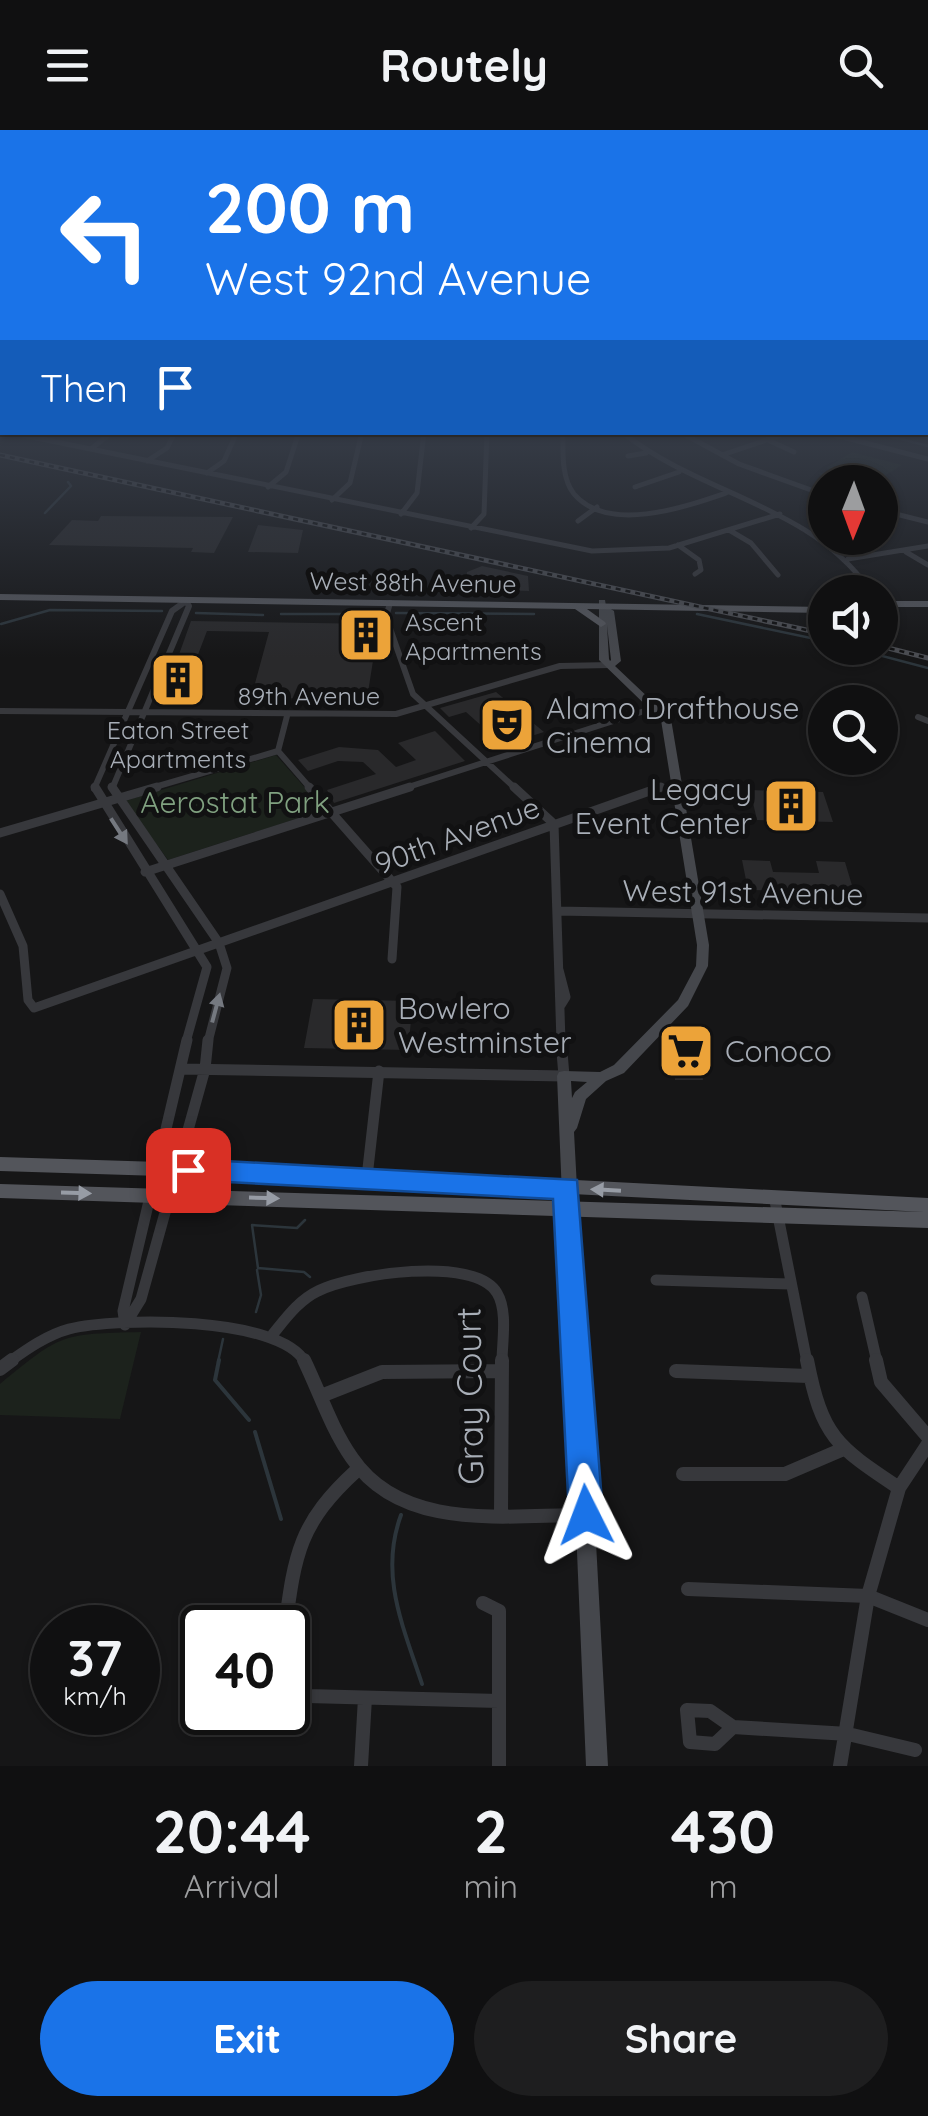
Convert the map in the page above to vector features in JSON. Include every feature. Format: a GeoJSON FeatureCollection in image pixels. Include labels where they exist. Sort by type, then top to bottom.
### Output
{"type":"FeatureCollection","features":[{"type":"Feature","properties":{"kind":"main road","name":"West 88th Avenue"},"geometry":{"type":"LineString","coordinates":[[0,594],[186,601],[808,607]]}},
{"type":"Feature","properties":{"kind":"main road","name":"West 88th Avenue"},"geometry":{"type":"LineString","coordinates":[[0,594],[808,607]]}},
{"type":"Feature","properties":{"kind":"main road"},"geometry":{"type":"LineString","coordinates":[[571,607],[590,613],[605,625],[616,614],[638,608]]}},
{"type":"Feature","properties":{"kind":"main road"},"geometry":{"type":"LineString","coordinates":[[898,608],[928,607]]}},
{"type":"Feature","properties":{"kind":"main road"},"geometry":{"type":"LineString","coordinates":[[0,1164],[567,1188],[928,1220]]}},
{"type":"Feature","properties":{"kind":"main road"},"geometry":{"type":"LineString","coordinates":[[0,1191],[568,1210],[928,1205]]}},
{"type":"Feature","properties":{"kind":"street"},"geometry":{"type":"LineString","coordinates":[[358,505],[614,554],[678,545],[780,514]]}},
{"type":"Feature","properties":{"kind":"street"},"geometry":{"type":"LineString","coordinates":[[401,514],[410,505]]}},
{"type":"Feature","properties":{"kind":"street"},"geometry":{"type":"LineString","coordinates":[[471,528],[484,514],[484,505]]}},
{"type":"Feature","properties":{"kind":"street"},"geometry":{"type":"LineString","coordinates":[[578,521],[578,516],[596,507],[660,512],[683,505]]}},
{"type":"Feature","properties":{"kind":"street"},"geometry":{"type":"LineString","coordinates":[[760,505],[817,534],[848,559],[859,575]]}},
{"type":"Feature","properties":{"kind":"street"},"geometry":{"type":"LineString","coordinates":[[898,515],[928,522]]}},
{"type":"Feature","properties":{"kind":"street"},"geometry":{"type":"LineString","coordinates":[[728,530],[751,543],[778,575]]}},
{"type":"Feature","properties":{"kind":"street"},"geometry":{"type":"LineString","coordinates":[[678,545],[698,560],[701,570],[695,574]]}},
{"type":"Feature","properties":{"kind":"street"},"geometry":{"type":"LineString","coordinates":[[848,559],[928,546]]}},
{"type":"Feature","properties":{"kind":"street"},"geometry":{"type":"LineString","coordinates":[[906,552],[928,564]]}},
{"type":"Feature","properties":{"kind":"street"},"geometry":{"type":"LineString","coordinates":[[125,1325],[138,1306],[166,1169],[205,1069],[204,1055],[227,968],[219,943],[111,786],[189,606],[186,601],[172,611],[94,786],[101,803],[200,951],[207,970],[158,1154],[166,1169]]}},
{"type":"Feature","properties":{"kind":"street"},"geometry":{"type":"LineString","coordinates":[[390,604],[386,617],[412,694],[554,824],[560,970],[566,997],[561,1004],[567,1188],[597,1766]]}},
{"type":"Feature","properties":{"kind":"street"},"geometry":{"type":"LineString","coordinates":[[566,1140],[580,1096],[602,1077],[619,1069],[696,985],[703,945],[666,719],[604,660],[602,605]]}},
{"type":"Feature","properties":{"kind":"street"},"geometry":{"type":"LineString","coordinates":[[605,625],[616,653],[610,665]]}},
{"type":"Feature","properties":{"kind":"street","name":"89th Avenue"},"geometry":{"type":"LineString","coordinates":[[0,711],[396,714],[560,666],[610,665]]}},
{"type":"Feature","properties":{"kind":"street"},"geometry":{"type":"LineString","coordinates":[[146,872],[657,707]]}},
{"type":"Feature","properties":{"kind":"street"},"geometry":{"type":"LineString","coordinates":[[278,751],[286,716]]}},
{"type":"Feature","properties":{"kind":"street"},"geometry":{"type":"LineString","coordinates":[[918,718],[928,721]]}},
{"type":"Feature","properties":{"kind":"street"},"geometry":{"type":"LineString","coordinates":[[0,833],[278,751]]}},
{"type":"Feature","properties":{"kind":"street"},"geometry":{"type":"LineString","coordinates":[[278,751],[394,881],[399,893],[392,959]]}},
{"type":"Feature","properties":{"kind":"street","name":"90th Avenue"},"geometry":{"type":"LineString","coordinates":[[0,894],[23,946],[28,1000],[34,1008],[554,824],[678,784],[713,785]]}},
{"type":"Feature","properties":{"kind":"street","name":"West 91st Avenue"},"geometry":{"type":"LineString","coordinates":[[558,911],[928,918]]}},
{"type":"Feature","properties":{"kind":"street"},"geometry":{"type":"LineString","coordinates":[[181,1068],[602,1077]]}},
{"type":"Feature","properties":{"kind":"street"},"geometry":{"type":"LineString","coordinates":[[367,1177],[379,1071]]}},
{"type":"Feature","properties":{"kind":"street"},"geometry":{"type":"LineString","coordinates":[[777,1208],[815,1401],[841,1450],[898,1488]]}},
{"type":"Feature","properties":{"kind":"street","name":"Gray Court"},"geometry":{"type":"LineString","coordinates":[[273,1334],[298,1303],[345,1279],[406,1274],[467,1275],[487,1281],[502,1303],[501,1513]]}},
{"type":"Feature","properties":{"kind":"street"},"geometry":{"type":"LineString","coordinates":[[656,1280],[790,1284]]}},
{"type":"Feature","properties":{"kind":"street"},"geometry":{"type":"LineString","coordinates":[[862,1297],[882,1382],[928,1437]]}},
{"type":"Feature","properties":{"kind":"street"},"geometry":{"type":"LineString","coordinates":[[0,1369],[53,1334],[86,1326],[273,1334],[296,1349],[357,1470],[383,1492],[412,1507],[586,1515]]}},
{"type":"Feature","properties":{"kind":"street"},"geometry":{"type":"LineString","coordinates":[[320,1396],[382,1372],[502,1370]]}},
{"type":"Feature","properties":{"kind":"street"},"geometry":{"type":"LineString","coordinates":[[676,1372],[808,1376]]}},
{"type":"Feature","properties":{"kind":"street"},"geometry":{"type":"LineString","coordinates":[[840,1766],[868,1596],[898,1488],[928,1444]]}},
{"type":"Feature","properties":{"kind":"street"},"geometry":{"type":"LineString","coordinates":[[683,1474],[804,1473],[841,1450]]}},
{"type":"Feature","properties":{"kind":"street"},"geometry":{"type":"LineString","coordinates":[[290,1605],[302,1526],[319,1502],[357,1470]]}},
{"type":"Feature","properties":{"kind":"street"},"geometry":{"type":"LineString","coordinates":[[688,1589],[868,1596],[928,1620]]}},
{"type":"Feature","properties":{"kind":"street"},"geometry":{"type":"LineString","coordinates":[[482,1602],[499,1611],[499,1766]]}},
{"type":"Feature","properties":{"kind":"street"},"geometry":{"type":"LineString","coordinates":[[310,1696],[499,1701]]}},
{"type":"Feature","properties":{"kind":"street"},"geometry":{"type":"LineString","coordinates":[[361,1766],[366,1698]]}},
{"type":"Feature","properties":{"kind":"street"},"geometry":{"type":"LineString","coordinates":[[733,1727],[846,1732],[877,1736],[915,1750]]}},
{"type":"Feature","properties":{"kind":"green space","name":"Aerostat Park"},"geometry":{"type":"Polygon","coordinates":[[[276,755],[323,808],[321,811],[168,860],[125,801],[276,755]]]}},
{"type":"Feature","properties":{"kind":"green space"},"geometry":{"type":"Polygon","coordinates":[[[141,1332],[120,1419],[0,1415],[0,1384],[51,1346],[78,1336],[141,1332]]]}},
{"type":"Feature","properties":{"kind":"building"},"geometry":{"type":"Polygon","coordinates":[[[101,516],[233,517],[214,553],[191,552],[193,548],[49,545],[72,520],[98,521],[101,516]]]}},
{"type":"Feature","properties":{"kind":"building"},"geometry":{"type":"Polygon","coordinates":[[[258,525],[303,530],[298,553],[248,552],[258,525]]]}},
{"type":"Feature","properties":{"kind":"building"},"geometry":{"type":"Polygon","coordinates":[[[482,566],[528,576],[529,591],[466,589],[467,572],[482,566]]]}},
{"type":"Feature","properties":{"kind":"building"},"geometry":{"type":"Polygon","coordinates":[[[191,621],[375,624],[384,649],[375,648],[367,699],[251,698],[269,632],[207,631],[183,694],[204,694],[187,706],[158,705],[161,698],[172,695],[178,682],[166,682],[170,674],[181,672],[186,660],[177,660],[191,621]]]}},
{"type":"Feature","properties":{"kind":"building","name":"Alamo Drafthouse Cinema"},"geometry":{"type":"Polygon","coordinates":[[[496,692],[544,732],[503,745],[466,712],[449,717],[440,708],[496,692]]]}},
{"type":"Feature","properties":{"kind":"building"},"geometry":{"type":"Polygon","coordinates":[[[435,731],[465,761],[334,803],[327,790],[376,774],[363,762],[338,761],[308,771],[298,760],[339,747],[378,750],[396,767],[416,760],[398,743],[435,731]]]}},
{"type":"Feature","properties":{"kind":"building","name":"Legacy Event Center"},"geometry":{"type":"Polygon","coordinates":[[[750,790],[823,792],[833,822],[757,820],[750,790]]]}},
{"type":"Feature","properties":{"kind":"building"},"geometry":{"type":"Polygon","coordinates":[[[742,860],[770,861],[773,872],[819,873],[816,861],[845,862],[854,892],[748,890],[742,860]]]}},
{"type":"Feature","properties":{"kind":"building","name":"Bowlero Westminster"},"geometry":{"type":"Polygon","coordinates":[[[313,999],[413,1001],[408,1050],[304,1048],[313,999]]]}},
{"type":"Feature","properties":{"kind":"building","name":"Conoco"},"geometry":{"type":"Polygon","coordinates":[[[673,1047],[698,1048],[703,1080],[675,1080],[673,1047]]]}},
{"type":"Feature","properties":{"kind":"waterway"},"geometry":{"type":"LineString","coordinates":[[45,513],[52,505]]}},
{"type":"Feature","properties":{"kind":"waterway"},"geometry":{"type":"LineString","coordinates":[[1,624],[50,610],[162,611]]}},
{"type":"Feature","properties":{"kind":"waterway"},"geometry":{"type":"LineString","coordinates":[[196,613],[263,615]]}},
{"type":"Feature","properties":{"kind":"waterway"},"geometry":{"type":"LineString","coordinates":[[396,613],[534,614]]}},
{"type":"Feature","properties":{"kind":"waterway"},"geometry":{"type":"LineString","coordinates":[[281,614],[371,614]]}},
{"type":"Feature","properties":{"kind":"waterway"},"geometry":{"type":"LineString","coordinates":[[697,614],[808,637]]}},
{"type":"Feature","properties":{"kind":"waterway"},"geometry":{"type":"LineString","coordinates":[[898,660],[928,668]]}},
{"type":"Feature","properties":{"kind":"waterway"},"geometry":{"type":"LineString","coordinates":[[305,1220],[297,1228],[252,1225],[258,1268],[304,1272],[310,1277]]}},
{"type":"Feature","properties":{"kind":"waterway"},"geometry":{"type":"LineString","coordinates":[[256,1312],[261,1295],[257,1270]]}},
{"type":"Feature","properties":{"kind":"waterway"},"geometry":{"type":"LineString","coordinates":[[218,1362],[223,1339]]}},
{"type":"Feature","properties":{"kind":"waterway"},"geometry":{"type":"LineString","coordinates":[[219,1360],[215,1380],[249,1420]]}},
{"type":"Feature","properties":{"kind":"waterway"},"geometry":{"type":"LineString","coordinates":[[255,1432],[281,1519]]}},
{"type":"Feature","properties":{"kind":"waterway"},"geometry":{"type":"LineString","coordinates":[[401,1515],[392,1559],[393,1580],[401,1621],[422,1684]]}},
{"type":"Feature","properties":{"kind":"railway"},"geometry":{"type":"LineString","coordinates":[[232,505],[808,630]]}},
{"type":"Feature","properties":{"kind":"railway"},"geometry":{"type":"LineString","coordinates":[[898,650],[928,658]]}},
{"type":"Feature","properties":{"kind":"place","name":"Ascent Apartments"},"geometry":{"type":"Point","coordinates":[366,635]}},
{"type":"Feature","properties":{"kind":"place","name":"Eaton Street Apartments"},"geometry":{"type":"Point","coordinates":[178,680]}},
{"type":"Feature","properties":{"kind":"place","name":"Alamo Drafthouse Cinema"},"geometry":{"type":"Point","coordinates":[507,725]}},
{"type":"Feature","properties":{"kind":"place","name":"Legacy Event Center"},"geometry":{"type":"Point","coordinates":[791,806]}},
{"type":"Feature","properties":{"kind":"place","name":"Bowlero Westminster"},"geometry":{"type":"Point","coordinates":[359,1025]}},
{"type":"Feature","properties":{"kind":"place","name":"Conoco"},"geometry":{"type":"Point","coordinates":[686,1051]}},
{"type":"Feature","properties":{"kind":"route"},"geometry":{"type":"LineString","coordinates":[[188,1170],[567,1188],[586,1515]]}}]}
